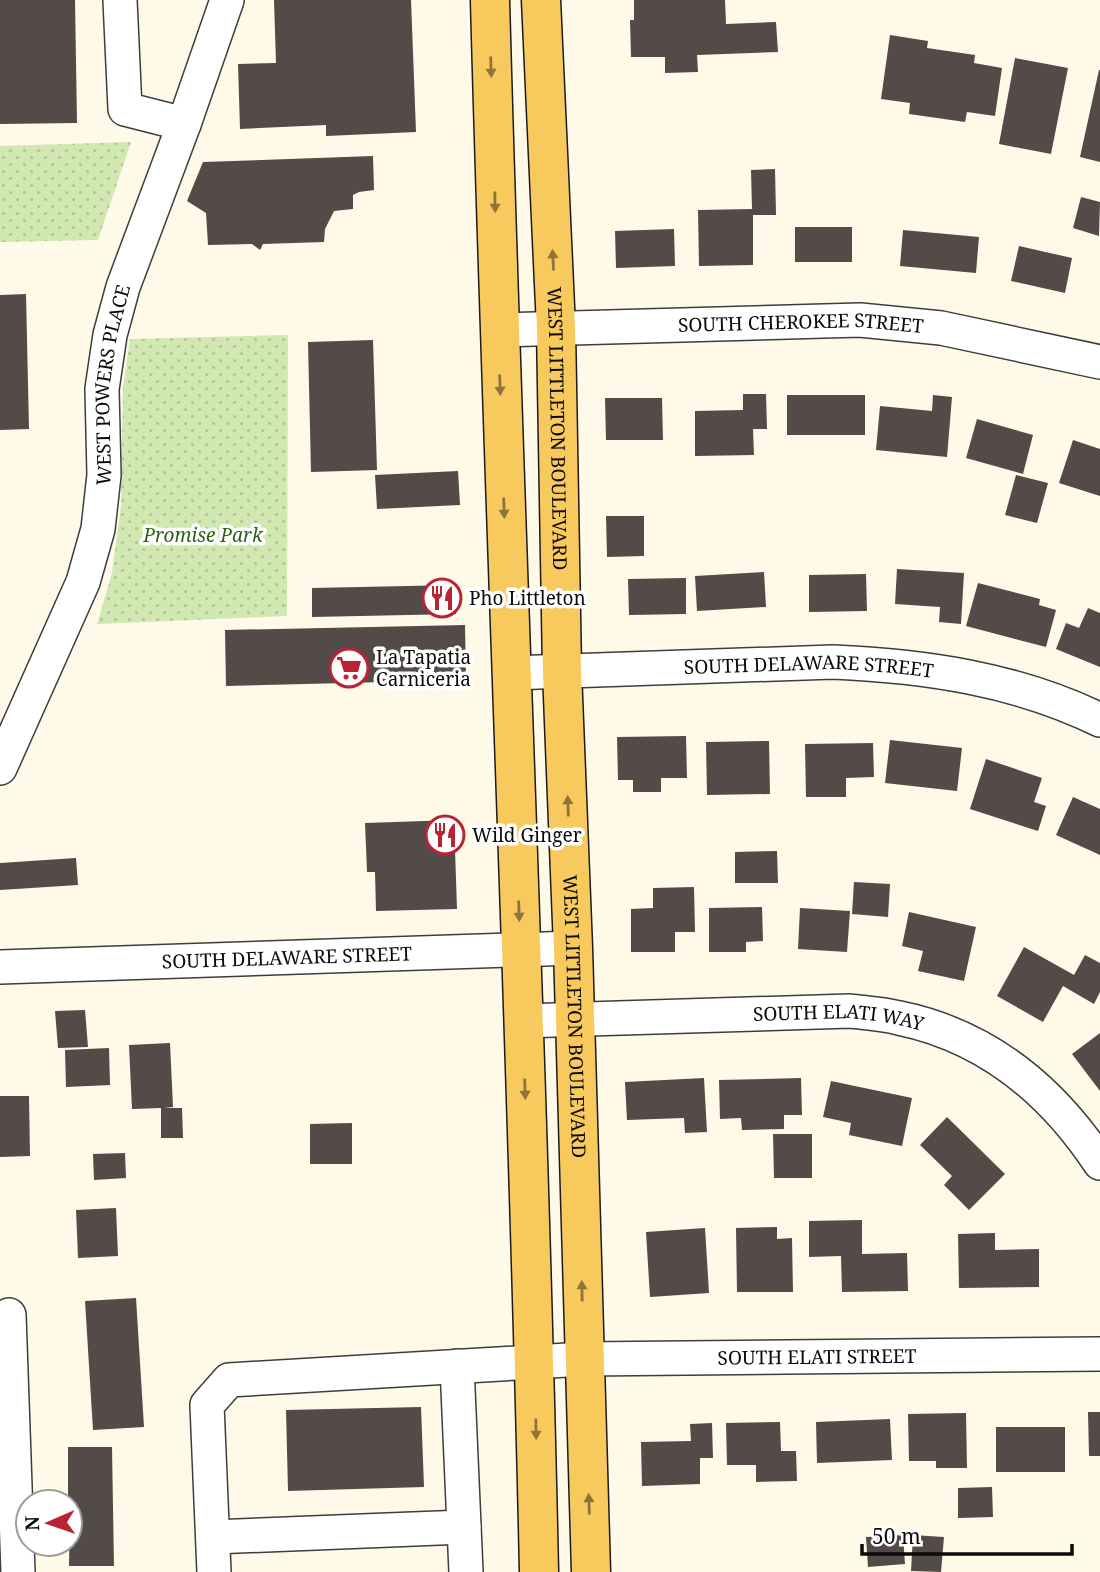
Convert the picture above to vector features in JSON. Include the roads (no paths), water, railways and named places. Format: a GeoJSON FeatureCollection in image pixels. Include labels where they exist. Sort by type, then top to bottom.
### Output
{"type":"FeatureCollection","features":[{"type":"Feature","properties":{"kind":"main road"},"geometry":{"type":"LineString","coordinates":[[490,0],[498,330],[534,1361],[538,1572]]}},
{"type":"Feature","properties":{"kind":"main road","name":"WEST LITTLETON BOULEVARD"},"geometry":{"type":"LineString","coordinates":[[541,0],[556,328],[562,671],[591,1572]]}},
{"type":"Feature","properties":{"kind":"street"},"geometry":{"type":"LineString","coordinates":[[120,0],[125,109],[184,124]]}},
{"type":"Feature","properties":{"kind":"street","name":"WEST POWERS PLACE"},"geometry":{"type":"LineString","coordinates":[[0,768],[83,582],[97,529],[104,475],[102,389],[110,335],[123,288],[228,0]]}},
{"type":"Feature","properties":{"kind":"street","name":"SOUTH CHEROKEE STREET"},"geometry":{"type":"LineString","coordinates":[[498,330],[860,320],[941,328],[1100,362]]}},
{"type":"Feature","properties":{"kind":"street","name":"SOUTH DELAWARE STREET"},"geometry":{"type":"LineString","coordinates":[[510,673],[833,662],[884,664],[947,672],[1020,688],[1100,720]]}},
{"type":"Feature","properties":{"kind":"street","name":"SOUTH DELAWARE STREET"},"geometry":{"type":"LineString","coordinates":[[0,967],[573,948]]}},
{"type":"Feature","properties":{"kind":"street","name":"SOUTH ELATI WAY"},"geometry":{"type":"LineString","coordinates":[[522,1021],[850,1011],[899,1018],[935,1028],[976,1045],[1013,1068],[1047,1095],[1079,1132],[1100,1163]]}},
{"type":"Feature","properties":{"kind":"street"},"geometry":{"type":"LineString","coordinates":[[9,1315],[18,1572]]}},
{"type":"Feature","properties":{"kind":"street","name":"SOUTH ELATI STREET"},"geometry":{"type":"LineString","coordinates":[[214,1572],[207,1405],[229,1380],[583,1359],[1100,1354]]}},
{"type":"Feature","properties":{"kind":"street"},"geometry":{"type":"LineString","coordinates":[[457,1366],[466,1572]]}},
{"type":"Feature","properties":{"kind":"street"},"geometry":{"type":"LineString","coordinates":[[213,1536],[464,1527]]}},
{"type":"Feature","properties":{"kind":"place","name":"Pho Littleton"},"geometry":{"type":"Point","coordinates":[442,598]}},
{"type":"Feature","properties":{"kind":"place","name":"La Tapatia Carniceria"},"geometry":{"type":"Point","coordinates":[349,668]}},
{"type":"Feature","properties":{"kind":"place","name":"Wild Ginger"},"geometry":{"type":"Point","coordinates":[445,835]}},
{"type":"Feature","properties":{"kind":"park label","name":"Promise Park"},"geometry":{"type":"Point","coordinates":[203,535]}}]}
